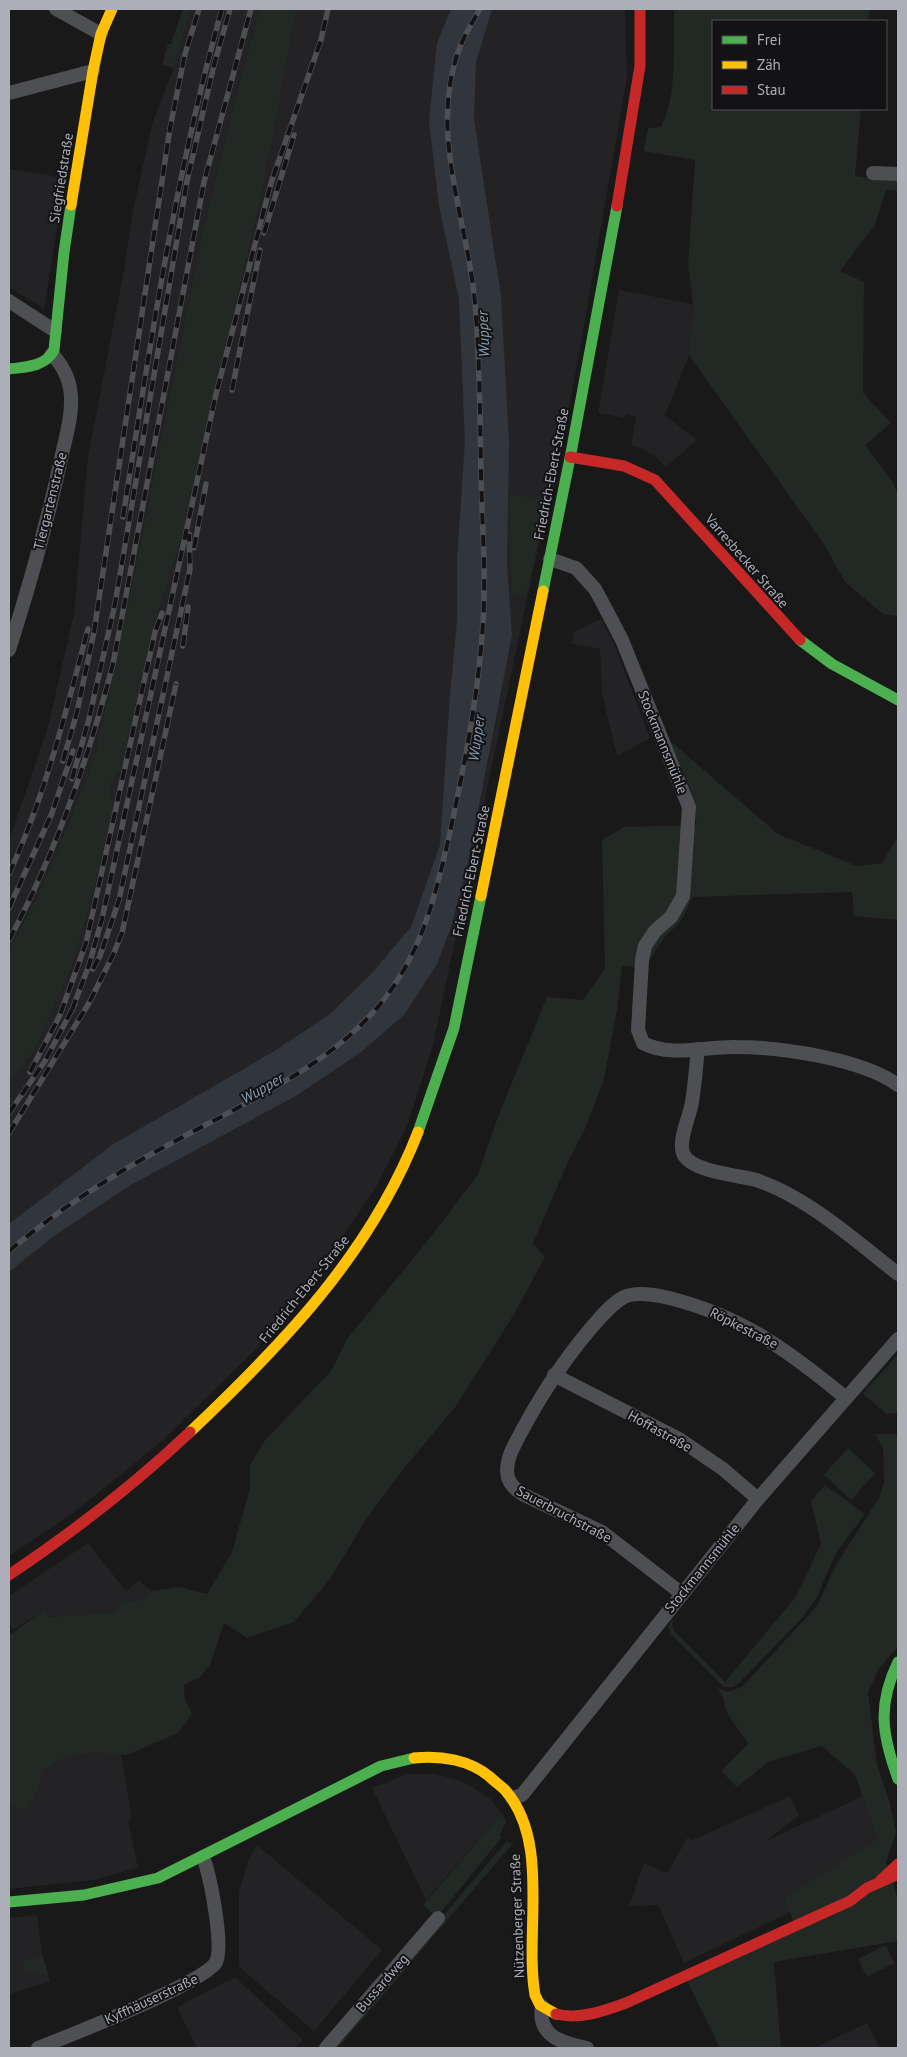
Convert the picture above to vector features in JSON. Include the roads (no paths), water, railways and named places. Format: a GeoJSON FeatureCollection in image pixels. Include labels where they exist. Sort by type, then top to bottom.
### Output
{"type":"FeatureCollection","features":[{"type":"Feature","properties":{"kind":"main road","name":"Siegfriedstraße"},"geometry":{"type":"LineString","coordinates":[[52,354],[64,252],[93,71],[100,34],[112,9]]}},
{"type":"Feature","properties":{"kind":"main road","name":"Friedrich-Ebert-Straße"},"geometry":{"type":"LineString","coordinates":[[9,1575],[98,1512],[138,1479],[261,1364],[301,1321],[361,1242],[387,1198],[420,1131],[436,1089],[454,1028],[570,458],[618,198],[640,66],[640,9]]}},
{"type":"Feature","properties":{"kind":"main road"},"geometry":{"type":"LineString","coordinates":[[9,370],[42,363],[52,354]]}},
{"type":"Feature","properties":{"kind":"main road","name":"Varresbecker Straße"},"geometry":{"type":"LineString","coordinates":[[570,458],[628,466],[655,480],[698,526],[780,622],[807,647],[833,665],[898,700]]}},
{"type":"Feature","properties":{"kind":"main road"},"geometry":{"type":"LineString","coordinates":[[898,1662],[886,1686],[882,1702],[888,1747],[898,1779]]}},
{"type":"Feature","properties":{"kind":"main road","name":"Nützenberger Straße"},"geometry":{"type":"LineString","coordinates":[[9,1902],[84,1895],[142,1882],[203,1857],[380,1766],[425,1756],[452,1759],[466,1763],[491,1777],[512,1798],[525,1827],[530,1848],[534,1893],[532,1954],[534,1990],[537,2000],[542,2006]]}},
{"type":"Feature","properties":{"kind":"main road"},"geometry":{"type":"LineString","coordinates":[[880,1881],[898,1864]]}},
{"type":"Feature","properties":{"kind":"main road"},"geometry":{"type":"LineString","coordinates":[[542,2006],[552,2012],[571,2015],[590,2014],[607,2010],[638,1998],[850,1901],[867,1888],[898,1874]]}},
{"type":"Feature","properties":{"kind":"main road"},"geometry":{"type":"LineString","coordinates":[[850,1901],[871,1899]]}},
{"type":"Feature","properties":{"kind":"street"},"geometry":{"type":"LineString","coordinates":[[56,9],[100,34]]}},
{"type":"Feature","properties":{"kind":"street"},"geometry":{"type":"LineString","coordinates":[[9,93],[93,71]]}},
{"type":"Feature","properties":{"kind":"street"},"geometry":{"type":"LineString","coordinates":[[873,173],[898,174]]}},
{"type":"Feature","properties":{"kind":"street"},"geometry":{"type":"LineString","coordinates":[[9,301],[55,331]]}},
{"type":"Feature","properties":{"kind":"street","name":"Tiergartenstraße"},"geometry":{"type":"LineString","coordinates":[[9,650],[50,509],[71,408],[68,380],[62,364],[52,354]]}},
{"type":"Feature","properties":{"kind":"street","name":"Stockmannsmühle"},"geometry":{"type":"LineString","coordinates":[[550,559],[576,568],[598,594],[622,640],[689,807],[683,896],[671,917],[655,931],[646,946],[640,976],[638,1030],[642,1043],[654,1049],[672,1051],[737,1046],[787,1050],[867,1069],[888,1078],[898,1085]]}},
{"type":"Feature","properties":{"kind":"street"},"geometry":{"type":"LineString","coordinates":[[698,1049],[692,1102],[682,1140],[683,1154],[689,1162],[702,1168],[758,1181],[786,1194],[851,1236],[898,1274]]}},
{"type":"Feature","properties":{"kind":"street","name":"Röpkestraße"},"geometry":{"type":"LineString","coordinates":[[627,1296],[642,1294],[659,1296],[708,1310],[731,1320],[783,1348],[846,1398]]}},
{"type":"Feature","properties":{"kind":"street","name":"Sauerbruchstraße"},"geometry":{"type":"LineString","coordinates":[[627,1296],[616,1302],[600,1318],[554,1375],[511,1452],[507,1464],[510,1482],[514,1490],[602,1532],[681,1593]]}},
{"type":"Feature","properties":{"kind":"street","name":"Stockmannsmühle"},"geometry":{"type":"LineString","coordinates":[[512,1798],[522,1795],[681,1593],[758,1499],[898,1339]]}},
{"type":"Feature","properties":{"kind":"street","name":"Hoffastraße"},"geometry":{"type":"LineString","coordinates":[[554,1375],[679,1440],[723,1470],[758,1499]]}},
{"type":"Feature","properties":{"kind":"street","name":"Kyffhäuserstraße"},"geometry":{"type":"LineString","coordinates":[[38,2048],[186,1984],[206,1973],[214,1965],[218,1952],[214,1895],[203,1857]]}},
{"type":"Feature","properties":{"kind":"street","name":"Bussardweg"},"geometry":{"type":"LineString","coordinates":[[326,2048],[438,1918]]}},
{"type":"Feature","properties":{"kind":"street"},"geometry":{"type":"LineString","coordinates":[[542,2006],[540,2017],[549,2034],[557,2040],[587,2048]]}},
{"type":"Feature","properties":{"kind":"water","name":"Wupper"},"geometry":{"type":"Polygon","coordinates":[[[451,9],[492,9],[476,62],[474,119],[501,296],[509,443],[507,564],[512,635],[466,872],[451,927],[437,964],[404,1015],[361,1052],[294,1097],[129,1186],[54,1236],[9,1272],[9,1224],[112,1145],[271,1053],[330,1014],[372,973],[411,927],[440,845],[457,620],[457,560],[465,441],[459,299],[439,206],[429,121],[437,43],[451,9]]]}},
{"type":"Feature","properties":{"kind":"railway"},"geometry":{"type":"LineString","coordinates":[[63,761],[77,712],[94,632],[170,128],[185,54],[199,9]]}},
{"type":"Feature","properties":{"kind":"railway"},"geometry":{"type":"LineString","coordinates":[[123,517],[177,198],[190,134],[222,9]]}},
{"type":"Feature","properties":{"kind":"railway"},"geometry":{"type":"LineString","coordinates":[[72,779],[89,719],[115,604],[187,181],[214,65],[230,9]]}},
{"type":"Feature","properties":{"kind":"railway"},"geometry":{"type":"LineString","coordinates":[[9,940],[42,874],[56,840],[82,771],[113,664],[204,182],[251,9]]}},
{"type":"Feature","properties":{"kind":"railway"},"geometry":{"type":"LineString","coordinates":[[72,1010],[89,965],[102,919],[216,394],[271,183],[321,40],[328,9]]}},
{"type":"Feature","properties":{"kind":"railway"},"geometry":{"type":"LineString","coordinates":[[9,1251],[66,1207],[106,1181],[147,1156],[259,1097],[318,1060],[370,1016],[403,972],[421,934],[435,894],[460,783],[477,685],[483,616],[484,555],[477,324],[471,273],[449,153],[447,122],[449,92],[457,55],[462,41],[480,9]]}},
{"type":"Feature","properties":{"kind":"railway"},"geometry":{"type":"LineString","coordinates":[[264,233],[294,135]]}},
{"type":"Feature","properties":{"kind":"railway"},"geometry":{"type":"LineString","coordinates":[[232,390],[260,250]]}},
{"type":"Feature","properties":{"kind":"railway"},"geometry":{"type":"LineString","coordinates":[[194,548],[206,484]]}},
{"type":"Feature","properties":{"kind":"railway"},"geometry":{"type":"LineString","coordinates":[[93,969],[100,956],[119,900],[190,569],[189,534]]}},
{"type":"Feature","properties":{"kind":"railway"},"geometry":{"type":"LineString","coordinates":[[183,646],[188,607]]}},
{"type":"Feature","properties":{"kind":"railway"},"geometry":{"type":"LineString","coordinates":[[30,1072],[60,1015],[86,943],[155,632],[162,613]]}},
{"type":"Feature","properties":{"kind":"railway"},"geometry":{"type":"LineString","coordinates":[[9,874],[44,784],[88,629]]}},
{"type":"Feature","properties":{"kind":"railway"},"geometry":{"type":"LineString","coordinates":[[9,1133],[89,1003],[122,933],[176,684]]}},
{"type":"Feature","properties":{"kind":"railway"},"geometry":{"type":"LineString","coordinates":[[9,908],[52,813],[73,751]]}},
{"type":"Feature","properties":{"kind":"railway"},"geometry":{"type":"LineString","coordinates":[[9,1113],[45,1061],[75,1004]]}}]}
